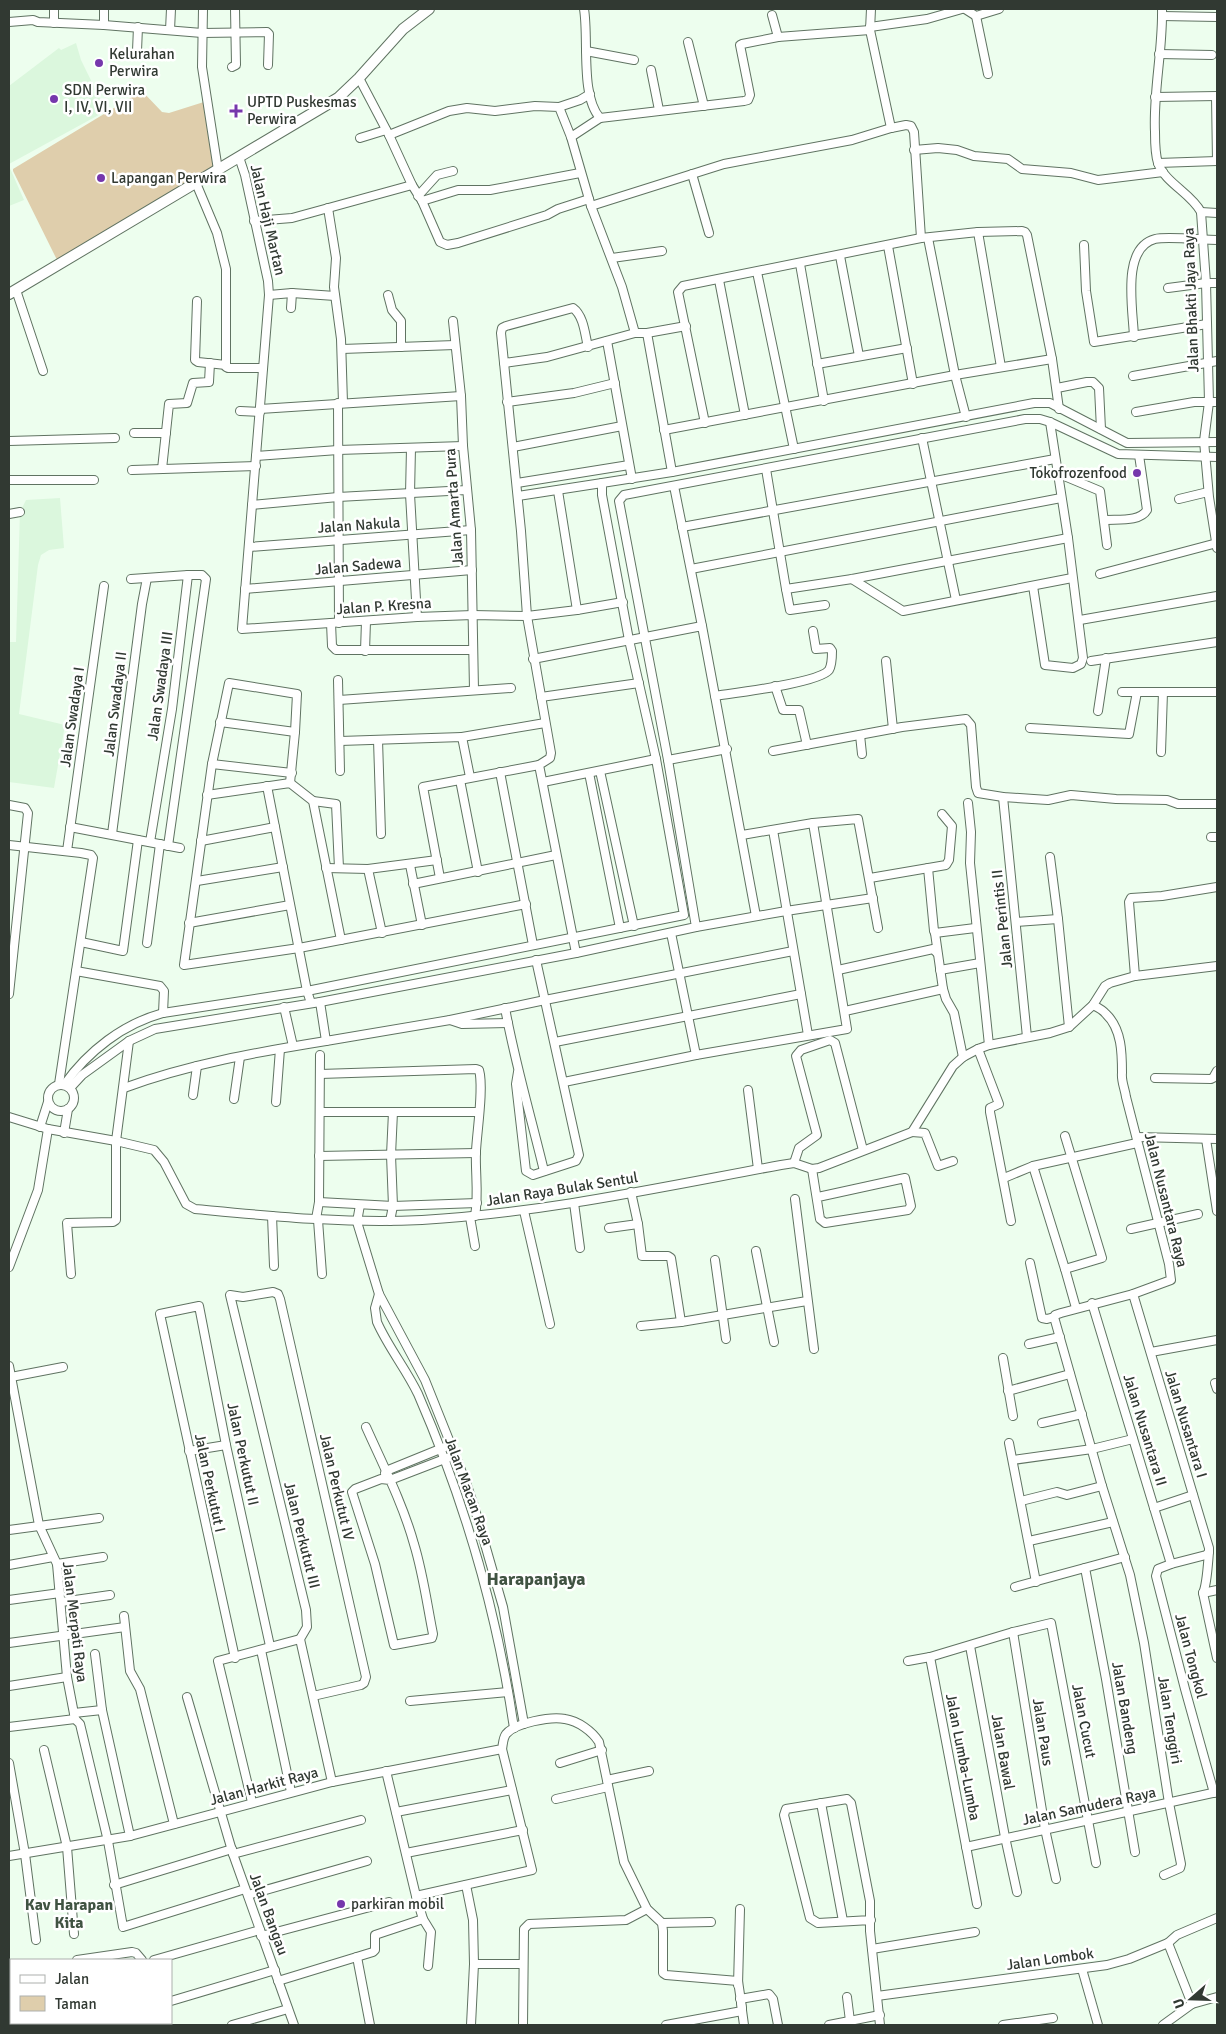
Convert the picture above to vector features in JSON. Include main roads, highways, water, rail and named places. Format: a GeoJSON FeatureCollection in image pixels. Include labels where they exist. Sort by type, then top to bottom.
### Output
{"type":"FeatureCollection","features":[{"type":"Feature","properties":{"kind":"place","name":"Kelurahan Perwira"},"geometry":{"type":"Point","coordinates":[99,63]}},
{"type":"Feature","properties":{"kind":"place","name":"SDN Perwira I, IV, VI, VII"},"geometry":{"type":"Point","coordinates":[54,99]}},
{"type":"Feature","properties":{"kind":"place","name":"UPTD Puskesmas Perwira"},"geometry":{"type":"Point","coordinates":[236,111]}},
{"type":"Feature","properties":{"kind":"place","name":"Lapangan Perwira"},"geometry":{"type":"Point","coordinates":[101,178]}},
{"type":"Feature","properties":{"kind":"place","name":"Tokofrozenfood"},"geometry":{"type":"Point","coordinates":[1137,473]}},
{"type":"Feature","properties":{"kind":"place","name":"parkiran mobil"},"geometry":{"type":"Point","coordinates":[341,1904]}},
{"type":"Feature","properties":{"kind":"district","name":"Harapanjaya"},"geometry":{"type":"Point","coordinates":[536,1579]}},
{"type":"Feature","properties":{"kind":"district","name":"Kav Harapan Kita"},"geometry":{"type":"Point","coordinates":[69,1913]}}]}
